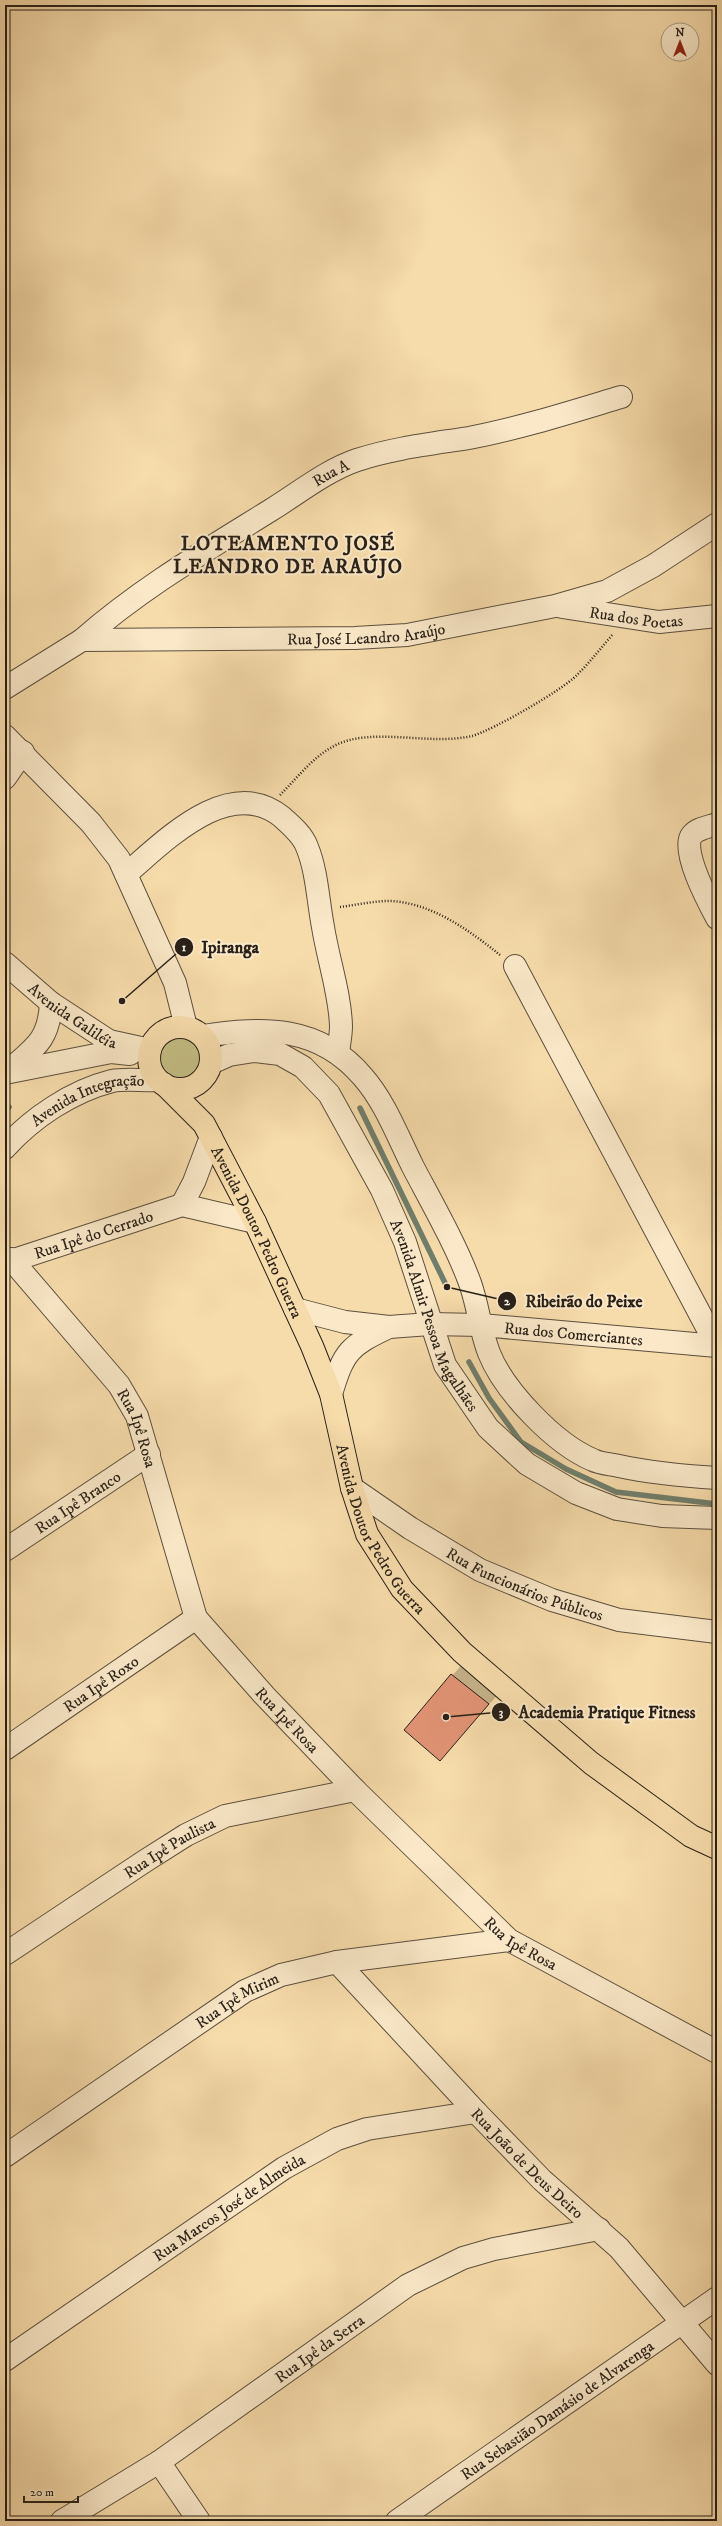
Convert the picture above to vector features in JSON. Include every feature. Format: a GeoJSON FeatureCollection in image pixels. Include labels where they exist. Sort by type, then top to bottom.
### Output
{"type":"FeatureCollection","features":[{"type":"Feature","properties":{"kind":"main road"},"geometry":{"type":"LineString","coordinates":[[174,1027],[194,1032],[211,1053],[207,1071],[184,1088],[161,1082],[150,1066],[150,1053],[155,1040],[164,1032],[174,1027]]}},
{"type":"Feature","properties":{"kind":"main road","name":"Avenida Doutor Pedro Guerra"},"geometry":{"type":"LineString","coordinates":[[207,1071],[207,1130]]}},
{"type":"Feature","properties":{"kind":"main road","name":"Avenida Doutor Pedro Guerra"},"geometry":{"type":"LineString","coordinates":[[161,1082],[207,1130],[255,1222],[295,1309],[331,1394],[352,1488],[367,1534],[402,1589],[462,1652],[591,1763],[691,1836],[717,1848]]}},
{"type":"Feature","properties":{"kind":"main road"},"geometry":{"type":"LineString","coordinates":[[691,1836],[717,1835]]}},
{"type":"Feature","properties":{"kind":"street","name":"Rua A"},"geometry":{"type":"LineString","coordinates":[[82,640],[119,607],[179,566],[306,487],[355,460],[410,446],[470,438],[523,425],[621,396]]}},
{"type":"Feature","properties":{"kind":"street","name":"Rua José Leandro Araújo"},"geometry":{"type":"LineString","coordinates":[[82,640],[355,638],[408,635],[555,606],[607,591],[654,566],[717,524]]}},
{"type":"Feature","properties":{"kind":"street","name":"Rua dos Poetas"},"geometry":{"type":"LineString","coordinates":[[555,606],[659,622],[717,616]]}},
{"type":"Feature","properties":{"kind":"street"},"geometry":{"type":"LineString","coordinates":[[5,688],[82,640]]}},
{"type":"Feature","properties":{"kind":"street"},"geometry":{"type":"LineString","coordinates":[[5,736],[23,752],[91,822],[119,859],[194,1032]]}},
{"type":"Feature","properties":{"kind":"street"},"geometry":{"type":"LineString","coordinates":[[5,778],[23,752]]}},
{"type":"Feature","properties":{"kind":"street"},"geometry":{"type":"LineString","coordinates":[[126,874],[185,825],[211,809],[239,803],[269,806],[294,827],[307,846],[320,910],[341,1026],[338,1053]]}},
{"type":"Feature","properties":{"kind":"street"},"geometry":{"type":"LineString","coordinates":[[717,824],[698,830],[689,840],[692,863],[717,918]]}},
{"type":"Feature","properties":{"kind":"street","name":"Avenida Galiléia"},"geometry":{"type":"LineString","coordinates":[[5,963],[51,1004],[109,1041],[150,1053]]}},
{"type":"Feature","properties":{"kind":"street"},"geometry":{"type":"LineString","coordinates":[[515,966],[717,1346]]}},
{"type":"Feature","properties":{"kind":"street"},"geometry":{"type":"LineString","coordinates":[[6,1072],[44,1036],[50,1023],[51,1004]]}},
{"type":"Feature","properties":{"kind":"street","name":"Avenida Almir Pessoa Magalhães"},"geometry":{"type":"LineString","coordinates":[[194,1032],[258,1030],[291,1032],[317,1041],[338,1053],[364,1077],[384,1110],[469,1281],[489,1353],[509,1388],[564,1442],[593,1461],[647,1472],[717,1478]]}},
{"type":"Feature","properties":{"kind":"street","name":"Avenida Almir Pessoa Magalhães"},"geometry":{"type":"LineString","coordinates":[[207,1071],[229,1055],[254,1051],[280,1054],[303,1067],[329,1094],[382,1190],[405,1242],[430,1324],[445,1366],[462,1393],[488,1428],[527,1464],[576,1494],[618,1509],[662,1516],[717,1518]]}},
{"type":"Feature","properties":{"kind":"street","name":"Avenida Integração"},"geometry":{"type":"LineString","coordinates":[[6,1072],[111,1052],[150,1053]]}},
{"type":"Feature","properties":{"kind":"street","name":"Avenida Integração"},"geometry":{"type":"LineString","coordinates":[[5,1148],[23,1129],[52,1109],[85,1090],[113,1081],[161,1082]]}},
{"type":"Feature","properties":{"kind":"street"},"geometry":{"type":"LineString","coordinates":[[207,1130],[194,1182],[182,1205],[255,1222]]}},
{"type":"Feature","properties":{"kind":"street","name":"Rua Ipê do Cerrado"},"geometry":{"type":"LineString","coordinates":[[8,1261],[182,1205]]}},
{"type":"Feature","properties":{"kind":"street","name":"Rua Ipê Rosa"},"geometry":{"type":"LineString","coordinates":[[8,1261],[119,1385],[137,1416],[196,1618],[264,1694],[355,1790],[509,1940],[717,2052]]}},
{"type":"Feature","properties":{"kind":"street"},"geometry":{"type":"LineString","coordinates":[[295,1309],[345,1322],[389,1327]]}},
{"type":"Feature","properties":{"kind":"street","name":"Rua dos Comerciantes"},"geometry":{"type":"LineString","coordinates":[[389,1327],[430,1324],[482,1325],[717,1346]]}},
{"type":"Feature","properties":{"kind":"street"},"geometry":{"type":"LineString","coordinates":[[331,1394],[341,1361],[360,1341],[389,1327]]}},
{"type":"Feature","properties":{"kind":"street","name":"Rua Ipê Branco"},"geometry":{"type":"LineString","coordinates":[[5,1550],[149,1454]]}},
{"type":"Feature","properties":{"kind":"street","name":"Rua Funcionários Públicos"},"geometry":{"type":"LineString","coordinates":[[352,1488],[410,1528],[480,1570],[552,1600],[619,1620],[717,1632]]}},
{"type":"Feature","properties":{"kind":"street","name":"Rua Ipê Roxo"},"geometry":{"type":"LineString","coordinates":[[5,1749],[196,1618]]}},
{"type":"Feature","properties":{"kind":"street","name":"Rua Ipê Paulista"},"geometry":{"type":"LineString","coordinates":[[5,1954],[186,1835],[225,1816],[355,1790]]}},
{"type":"Feature","properties":{"kind":"street","name":"Rua Ipê Mirim"},"geometry":{"type":"LineString","coordinates":[[5,2156],[245,1991],[280,1975],[338,1962],[509,1940]]}},
{"type":"Feature","properties":{"kind":"street","name":"Rua João de Deus Deiro"},"geometry":{"type":"LineString","coordinates":[[338,1962],[476,2112],[542,2180],[619,2248],[717,2364]]}},
{"type":"Feature","properties":{"kind":"street","name":"Rua Marcos José de Almeida"},"geometry":{"type":"LineString","coordinates":[[5,2360],[284,2168],[337,2139],[367,2130],[476,2112]]}},
{"type":"Feature","properties":{"kind":"street","name":"Rua Ipê da Serra"},"geometry":{"type":"LineString","coordinates":[[62,2521],[159,2462],[408,2285],[428,2274],[463,2258],[494,2249],[599,2229]]}},
{"type":"Feature","properties":{"kind":"street","name":"Rua Sebastião Damásio de Alvarenga"},"geometry":{"type":"LineString","coordinates":[[397,2521],[717,2298]]}},
{"type":"Feature","properties":{"kind":"street"},"geometry":{"type":"LineString","coordinates":[[159,2462],[200,2521]]}},
{"type":"Feature","properties":{"kind":"path"},"geometry":{"type":"LineString","coordinates":[[269,806],[315,759],[333,746],[350,739],[453,739],[474,735],[527,709],[576,676],[629,617]]}},
{"type":"Feature","properties":{"kind":"path"},"geometry":{"type":"LineString","coordinates":[[320,910],[388,901],[411,904],[444,917],[482,940],[515,966]]}},
{"type":"Feature","properties":{"kind":"shaded area"},"geometry":{"type":"Polygon","coordinates":[[[174,1032],[184,1032],[196,1039],[203,1051],[203,1061],[196,1073],[184,1080],[174,1080],[166,1076],[159,1069],[155,1061],[155,1051],[159,1043],[166,1036],[174,1032]]]}},
{"type":"Feature","properties":{"kind":"building"},"geometry":{"type":"Polygon","coordinates":[[[451,1674],[489,1704],[440,1761],[404,1730],[451,1674]]]}},
{"type":"Feature","properties":{"kind":"waterway"},"geometry":{"type":"LineString","coordinates":[[5,1111],[9,1107]]}},
{"type":"Feature","properties":{"kind":"waterway"},"geometry":{"type":"LineString","coordinates":[[360,1108],[447,1287]]}},
{"type":"Feature","properties":{"kind":"waterway"},"geometry":{"type":"LineString","coordinates":[[469,1362],[489,1398],[521,1442],[566,1469],[616,1492],[717,1504]]}},
{"type":"Feature","properties":{"kind":"place","name":"Ipiranga"},"geometry":{"type":"Point","coordinates":[122,1001]}},
{"type":"Feature","properties":{"kind":"place","name":"Ribeirão do Peixe"},"geometry":{"type":"Point","coordinates":[447,1287]}},
{"type":"Feature","properties":{"kind":"place","name":"Academia Pratique Fitness"},"geometry":{"type":"Point","coordinates":[446,1717]}},
{"type":"Feature","properties":{"kind":"district","name":"LOTEAMENTO JOSÉ LEANDRO DE ARAÚJO"},"geometry":{"type":"Point","coordinates":[288,554]}}]}
